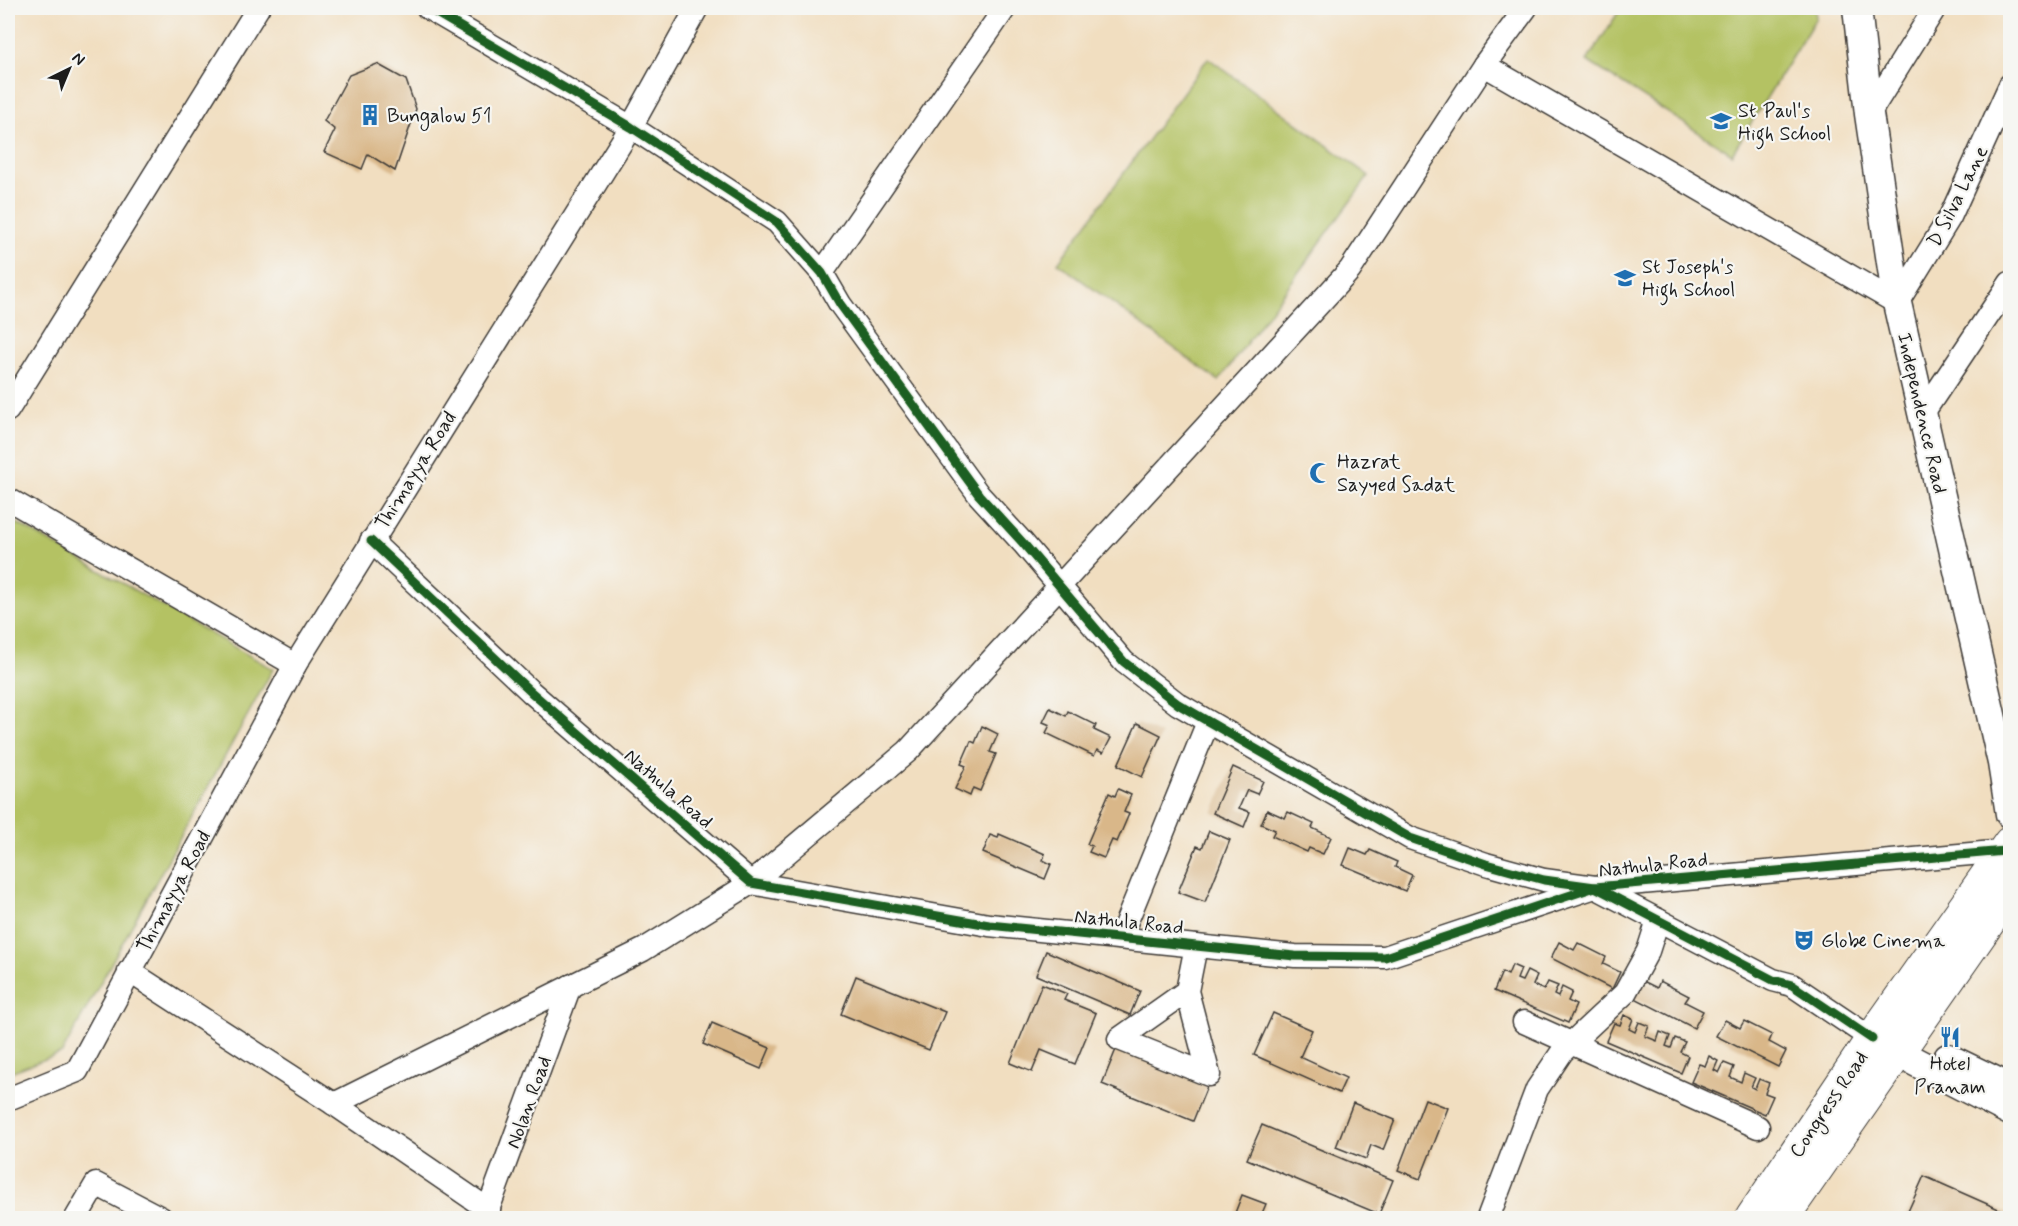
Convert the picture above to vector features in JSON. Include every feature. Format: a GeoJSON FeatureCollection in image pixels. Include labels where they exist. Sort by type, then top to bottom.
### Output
{"type":"FeatureCollection","features":[{"type":"Feature","properties":{"kind":"highway","name":"Congress Road"},"geometry":{"type":"LineString","coordinates":[[1782,1218],[1889,1038],[2008,847]]}},
{"type":"Feature","properties":{"kind":"highway","name":"Congress Road"},"geometry":{"type":"LineString","coordinates":[[1752,1218],[1889,1038],[2010,891]]}},
{"type":"Feature","properties":{"kind":"main road","name":"Independence Road"},"geometry":{"type":"LineString","coordinates":[[1857,8],[1869,114],[1897,303],[2002,763],[2010,814]]}},
{"type":"Feature","properties":{"kind":"main road"},"geometry":{"type":"LineString","coordinates":[[1889,1038],[2010,1088]]}},
{"type":"Feature","properties":{"kind":"main road"},"geometry":{"type":"LineString","coordinates":[[1889,1038],[2010,1111]]}},
{"type":"Feature","properties":{"kind":"street"},"geometry":{"type":"LineString","coordinates":[[8,410],[258,8]]}},
{"type":"Feature","properties":{"kind":"street"},"geometry":{"type":"LineString","coordinates":[[428,8],[631,127],[777,222],[822,273],[840,304],[979,495],[1124,662],[1178,704],[1410,838],[1486,864],[1544,880],[1595,887],[1773,980],[1792,985],[1889,1038]]}},
{"type":"Feature","properties":{"kind":"street","name":"Thimayya Road"},"geometry":{"type":"LineString","coordinates":[[8,1099],[77,1071],[295,665],[631,127],[697,8]]}},
{"type":"Feature","properties":{"kind":"street"},"geometry":{"type":"LineString","coordinates":[[822,273],[1005,8]]}},
{"type":"Feature","properties":{"kind":"street"},"geometry":{"type":"LineString","coordinates":[[334,1104],[643,950],[751,883],[908,751],[1350,270],[1484,65],[1526,8]]}},
{"type":"Feature","properties":{"kind":"street"},"geometry":{"type":"LineString","coordinates":[[1869,114],[1935,8]]}},
{"type":"Feature","properties":{"kind":"street"},"geometry":{"type":"LineString","coordinates":[[1484,65],[1897,303]]}},
{"type":"Feature","properties":{"kind":"street","name":"D Silva Lane"},"geometry":{"type":"LineString","coordinates":[[1897,303],[1950,217],[2010,85]]}},
{"type":"Feature","properties":{"kind":"street"},"geometry":{"type":"LineString","coordinates":[[1923,414],[2010,283]]}},
{"type":"Feature","properties":{"kind":"street"},"geometry":{"type":"LineString","coordinates":[[8,499],[295,665]]}},
{"type":"Feature","properties":{"kind":"street","name":"Nathula Road"},"geometry":{"type":"LineString","coordinates":[[371,541],[531,692],[751,883],[989,925],[1295,956],[1385,957],[1595,887],[2008,847]]}},
{"type":"Feature","properties":{"kind":"street"},"geometry":{"type":"LineString","coordinates":[[1120,938],[1208,722]]}},
{"type":"Feature","properties":{"kind":"street"},"geometry":{"type":"LineString","coordinates":[[1488,1218],[1537,1089],[1562,1052],[1625,993],[1648,951],[1658,920]]}},
{"type":"Feature","properties":{"kind":"street"},"geometry":{"type":"LineString","coordinates":[[1187,991],[1196,946]]}},
{"type":"Feature","properties":{"kind":"street"},"geometry":{"type":"LineString","coordinates":[[129,971],[334,1104],[487,1214]]}},
{"type":"Feature","properties":{"kind":"street","name":"Nolan Road"},"geometry":{"type":"LineString","coordinates":[[487,1214],[570,986]]}},
{"type":"Feature","properties":{"kind":"street"},"geometry":{"type":"LineString","coordinates":[[1524,1022],[1758,1127]]}},
{"type":"Feature","properties":{"kind":"street"},"geometry":{"type":"LineString","coordinates":[[76,1218],[96,1184],[161,1218]]}},
{"type":"Feature","properties":{"kind":"green space"},"geometry":{"type":"Polygon","coordinates":[[[1621,8],[1815,8],[1816,18],[1732,154],[1587,61],[1621,8]]]}},
{"type":"Feature","properties":{"kind":"green space"},"geometry":{"type":"Polygon","coordinates":[[[1208,58],[1369,176],[1219,381],[1058,263],[1208,58]]]}},
{"type":"Feature","properties":{"kind":"green space"},"geometry":{"type":"Polygon","coordinates":[[[8,518],[273,669],[62,1053],[8,1073],[8,518]]]}},
{"type":"Feature","properties":{"kind":"building","name":"Bungalow 51"},"geometry":{"type":"Polygon","coordinates":[[[377,64],[406,80],[416,109],[395,171],[368,154],[362,169],[324,152],[335,130],[324,121],[349,75],[377,64]]]}},
{"type":"Feature","properties":{"kind":"building"},"geometry":{"type":"Polygon","coordinates":[[[1050,708],[1066,716],[1068,711],[1096,725],[1094,730],[1111,738],[1103,753],[1097,750],[1094,756],[1046,733],[1050,725],[1043,722],[1050,708]]]}},
{"type":"Feature","properties":{"kind":"building"},"geometry":{"type":"Polygon","coordinates":[[[1137,723],[1161,735],[1142,777],[1118,765],[1137,723]]]}},
{"type":"Feature","properties":{"kind":"building"},"geometry":{"type":"Polygon","coordinates":[[[982,726],[998,734],[990,752],[996,754],[980,791],[973,788],[970,796],[955,789],[966,766],[961,764],[971,741],[975,743],[982,726]]]}},
{"type":"Feature","properties":{"kind":"building"},"geometry":{"type":"Polygon","coordinates":[[[1233,767],[1263,781],[1257,794],[1247,790],[1239,808],[1250,812],[1244,827],[1213,813],[1233,767]]]}},
{"type":"Feature","properties":{"kind":"building"},"geometry":{"type":"Polygon","coordinates":[[[1118,789],[1131,795],[1124,812],[1129,814],[1117,842],[1112,840],[1104,858],[1089,852],[1092,846],[1087,844],[1109,793],[1115,796],[1118,789]]]}},
{"type":"Feature","properties":{"kind":"building"},"geometry":{"type":"Polygon","coordinates":[[[1267,810],[1285,818],[1288,812],[1314,824],[1312,828],[1331,837],[1323,854],[1309,848],[1307,852],[1272,836],[1275,830],[1261,824],[1267,810]]]}},
{"type":"Feature","properties":{"kind":"building"},"geometry":{"type":"Polygon","coordinates":[[[1209,831],[1230,840],[1205,902],[1178,892],[1197,846],[1202,848],[1209,831]]]}},
{"type":"Feature","properties":{"kind":"building"},"geometry":{"type":"Polygon","coordinates":[[[999,834],[1045,854],[1043,860],[1051,864],[1045,879],[983,853],[990,835],[998,838],[999,834]]]}},
{"type":"Feature","properties":{"kind":"building"},"geometry":{"type":"Polygon","coordinates":[[[1350,848],[1367,855],[1370,850],[1397,862],[1395,867],[1412,875],[1405,891],[1343,865],[1350,848]]]}},
{"type":"Feature","properties":{"kind":"building"},"geometry":{"type":"Polygon","coordinates":[[[1559,942],[1574,950],[1578,943],[1606,957],[1603,964],[1620,972],[1612,989],[1551,958],[1559,942]]]}},
{"type":"Feature","properties":{"kind":"building"},"geometry":{"type":"Polygon","coordinates":[[[1046,951],[1140,991],[1130,1015],[1036,975],[1046,951]]]}},
{"type":"Feature","properties":{"kind":"building"},"geometry":{"type":"Polygon","coordinates":[[[1512,965],[1521,969],[1517,979],[1522,981],[1527,971],[1537,976],[1533,985],[1544,990],[1548,982],[1558,986],[1554,995],[1558,997],[1562,987],[1572,992],[1568,1001],[1576,1005],[1568,1023],[1494,991],[1502,972],[1508,975],[1512,965]]]}},
{"type":"Feature","properties":{"kind":"building"},"geometry":{"type":"Polygon","coordinates":[[[856,976],[945,1012],[929,1050],[841,1014],[856,976]]]}},
{"type":"Feature","properties":{"kind":"building"},"geometry":{"type":"Polygon","coordinates":[[[1641,980],[1657,988],[1660,981],[1689,996],[1685,1002],[1703,1011],[1694,1028],[1633,997],[1641,980]]]}},
{"type":"Feature","properties":{"kind":"building"},"geometry":{"type":"Polygon","coordinates":[[[1042,984],[1067,994],[1064,1000],[1096,1013],[1075,1064],[1041,1050],[1032,1072],[1010,1063],[1042,984]]]}},
{"type":"Feature","properties":{"kind":"building"},"geometry":{"type":"Polygon","coordinates":[[[1273,1013],[1312,1030],[1300,1057],[1346,1078],[1339,1093],[1254,1055],[1273,1013]]]}},
{"type":"Feature","properties":{"kind":"building"},"geometry":{"type":"Polygon","coordinates":[[[1624,1015],[1633,1019],[1629,1029],[1635,1032],[1639,1022],[1649,1026],[1645,1036],[1657,1041],[1660,1032],[1670,1036],[1666,1046],[1671,1048],[1675,1038],[1685,1042],[1680,1052],[1688,1056],[1681,1073],[1606,1041],[1614,1023],[1620,1025],[1624,1015]]]}},
{"type":"Feature","properties":{"kind":"building"},"geometry":{"type":"Polygon","coordinates":[[[1725,1020],[1740,1028],[1744,1021],[1772,1035],[1769,1042],[1786,1051],[1778,1067],[1716,1036],[1725,1020]]]}},
{"type":"Feature","properties":{"kind":"building"},"geometry":{"type":"Polygon","coordinates":[[[712,1023],[770,1048],[761,1069],[703,1044],[712,1023]]]}},
{"type":"Feature","properties":{"kind":"building"},"geometry":{"type":"Polygon","coordinates":[[[1117,1047],[1208,1084],[1193,1121],[1102,1084],[1117,1047]]]}},
{"type":"Feature","properties":{"kind":"building"},"geometry":{"type":"Polygon","coordinates":[[[1709,1056],[1718,1061],[1714,1070],[1719,1073],[1724,1063],[1734,1067],[1730,1077],[1741,1082],[1744,1073],[1755,1078],[1751,1087],[1755,1089],[1759,1079],[1769,1083],[1765,1093],[1773,1096],[1765,1114],[1691,1082],[1699,1064],[1705,1066],[1709,1056]]]}},
{"type":"Feature","properties":{"kind":"building"},"geometry":{"type":"Polygon","coordinates":[[[1425,1099],[1448,1108],[1420,1179],[1398,1170],[1425,1099]]]}},
{"type":"Feature","properties":{"kind":"building"},"geometry":{"type":"Polygon","coordinates":[[[1353,1103],[1395,1120],[1383,1150],[1371,1145],[1366,1159],[1336,1147],[1353,1103]]]}},
{"type":"Feature","properties":{"kind":"building"},"geometry":{"type":"Polygon","coordinates":[[[1262,1125],[1393,1180],[1379,1214],[1247,1159],[1262,1125]]]}},
{"type":"Feature","properties":{"kind":"building"},"geometry":{"type":"Polygon","coordinates":[[[1924,1176],[2010,1214],[2010,1218],[1905,1218],[1924,1176]]]}},
{"type":"Feature","properties":{"kind":"building"},"geometry":{"type":"Polygon","coordinates":[[[1242,1195],[1266,1204],[1260,1218],[1233,1218],[1242,1195]]]}},
{"type":"Feature","properties":{"kind":"cycle path"},"geometry":{"type":"LineString","coordinates":[[428,8],[631,127],[777,222],[822,273],[840,304],[979,495],[1124,662],[1178,704],[1410,838],[1486,864],[1544,880],[1595,887],[1773,980],[1792,985],[1872,1039]]}},
{"type":"Feature","properties":{"kind":"cycle path"},"geometry":{"type":"LineString","coordinates":[[371,541],[531,692],[751,883],[989,925],[1295,956],[1385,957],[1595,887],[2005,851]]}},
{"type":"Feature","properties":{"kind":"place","name":"Bungalow 51"},"geometry":{"type":"Point","coordinates":[370,115]}},
{"type":"Feature","properties":{"kind":"place","name":"St Paul's High School"},"geometry":{"type":"Point","coordinates":[1721,121]}},
{"type":"Feature","properties":{"kind":"place","name":"St Joseph's High School"},"geometry":{"type":"Point","coordinates":[1625,278]}},
{"type":"Feature","properties":{"kind":"place","name":"Hazrat Sayyed Sadat"},"geometry":{"type":"Point","coordinates":[1320,473]}},
{"type":"Feature","properties":{"kind":"place","name":"Globe Cinema"},"geometry":{"type":"Point","coordinates":[1804,940]}},
{"type":"Feature","properties":{"kind":"place","name":"Hotel Pranam"},"geometry":{"type":"Point","coordinates":[1950,1037]}}]}
